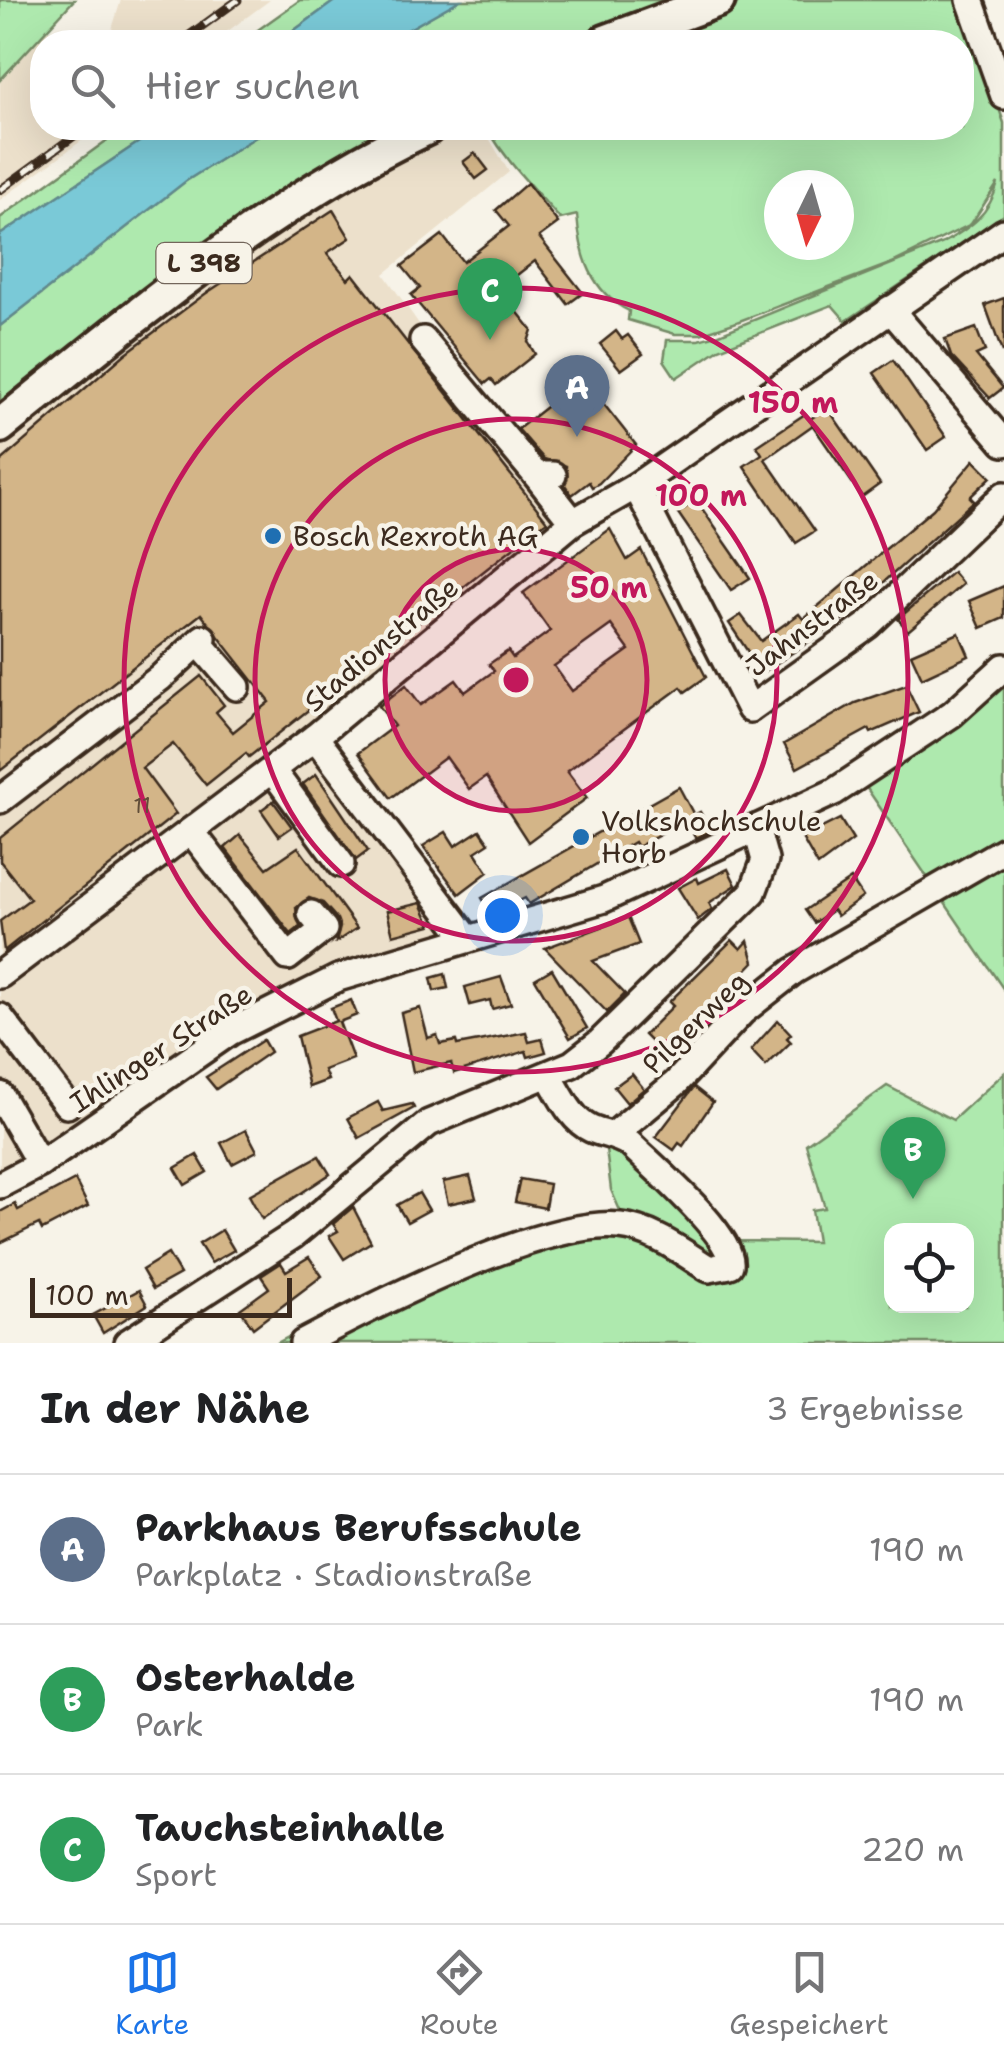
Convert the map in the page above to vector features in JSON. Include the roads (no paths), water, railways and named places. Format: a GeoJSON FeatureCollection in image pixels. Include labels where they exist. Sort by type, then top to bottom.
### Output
{"type":"FeatureCollection","features":[{"type":"Feature","properties":{"kind":"main road"},"geometry":{"type":"LineString","coordinates":[[638,30],[718,0]]}},
{"type":"Feature","properties":{"kind":"main road","name":"L 398"},"geometry":{"type":"LineString","coordinates":[[0,426],[193,270],[310,194],[406,140]]}},
{"type":"Feature","properties":{"kind":"street"},"geometry":{"type":"LineString","coordinates":[[970,0],[1004,96]]}},
{"type":"Feature","properties":{"kind":"street","name":"Stadionstraße"},"geometry":{"type":"LineString","coordinates":[[0,975],[315,738],[574,522],[636,486],[1004,232]]}},
{"type":"Feature","properties":{"kind":"street"},"geometry":{"type":"LineString","coordinates":[[890,309],[1004,443]]}},
{"type":"Feature","properties":{"kind":"street"},"geometry":{"type":"LineString","coordinates":[[422,340],[544,475],[574,522]]}},
{"type":"Feature","properties":{"kind":"street","name":"Jahnstraße"},"geometry":{"type":"LineString","coordinates":[[636,486],[750,709],[868,625],[1004,494]]}},
{"type":"Feature","properties":{"kind":"street"},"geometry":{"type":"LineString","coordinates":[[0,800],[160,678],[201,640],[237,688]]}},
{"type":"Feature","properties":{"kind":"street","name":"Ihlinger Straße"},"geometry":{"type":"LineString","coordinates":[[0,1185],[40,1164],[230,1032],[338,978],[604,899],[860,776],[952,714],[1004,667]]}},
{"type":"Feature","properties":{"kind":"street"},"geometry":{"type":"LineString","coordinates":[[315,738],[468,939]]}},
{"type":"Feature","properties":{"kind":"street"},"geometry":{"type":"LineString","coordinates":[[272,770],[341,864]]}},
{"type":"Feature","properties":{"kind":"street"},"geometry":{"type":"LineString","coordinates":[[127,1343],[294,1235],[429,1123],[549,1076],[600,1042],[753,892],[764,860],[756,828]]}},
{"type":"Feature","properties":{"kind":"street"},"geometry":{"type":"LineString","coordinates":[[190,831],[288,957],[324,929],[312,914]]}},
{"type":"Feature","properties":{"kind":"street","name":"Pilgerweg"},"geometry":{"type":"LineString","coordinates":[[615,1134],[666,1092],[742,1012],[794,971],[1004,850]]}},
{"type":"Feature","properties":{"kind":"street"},"geometry":{"type":"LineString","coordinates":[[0,1017],[67,1105]]}},
{"type":"Feature","properties":{"kind":"street"},"geometry":{"type":"LineString","coordinates":[[303,1343],[489,1256],[572,1231],[618,1226],[654,1237],[709,1269],[730,1265],[728,1246],[711,1225],[630,1144],[615,1134],[590,1129],[572,1114],[549,1076]]}},
{"type":"Feature","properties":{"kind":"street"},"geometry":{"type":"LineString","coordinates":[[0,1096],[40,1164]]}},
{"type":"Feature","properties":{"kind":"water"},"geometry":{"type":"Polygon","coordinates":[[[336,0],[460,0],[407,30],[295,30],[336,0]]]}},
{"type":"Feature","properties":{"kind":"water"},"geometry":{"type":"Polygon","coordinates":[[[142,140],[251,140],[186,181],[0,326],[0,235],[142,140]]]}},
{"type":"Feature","properties":{"kind":"railway"},"geometry":{"type":"LineString","coordinates":[[197,30],[238,0]]}},
{"type":"Feature","properties":{"kind":"railway"},"geometry":{"type":"LineString","coordinates":[[0,190],[69,140]]}},
{"type":"Feature","properties":{"kind":"place","name":"Tauchsteinhalle"},"geometry":{"type":"Point","coordinates":[490,340]}},
{"type":"Feature","properties":{"kind":"place","name":"Parkhaus Berufsschule"},"geometry":{"type":"Point","coordinates":[577,437]}},
{"type":"Feature","properties":{"kind":"place","name":"Bosch Rexroth AG"},"geometry":{"type":"Point","coordinates":[273,536]}},
{"type":"Feature","properties":{"kind":"place","name":"Volkshochschule Horb"},"geometry":{"type":"Point","coordinates":[581,837]}},
{"type":"Feature","properties":{"kind":"place","name":"Osterhalde"},"geometry":{"type":"Point","coordinates":[913,1199]}}]}
